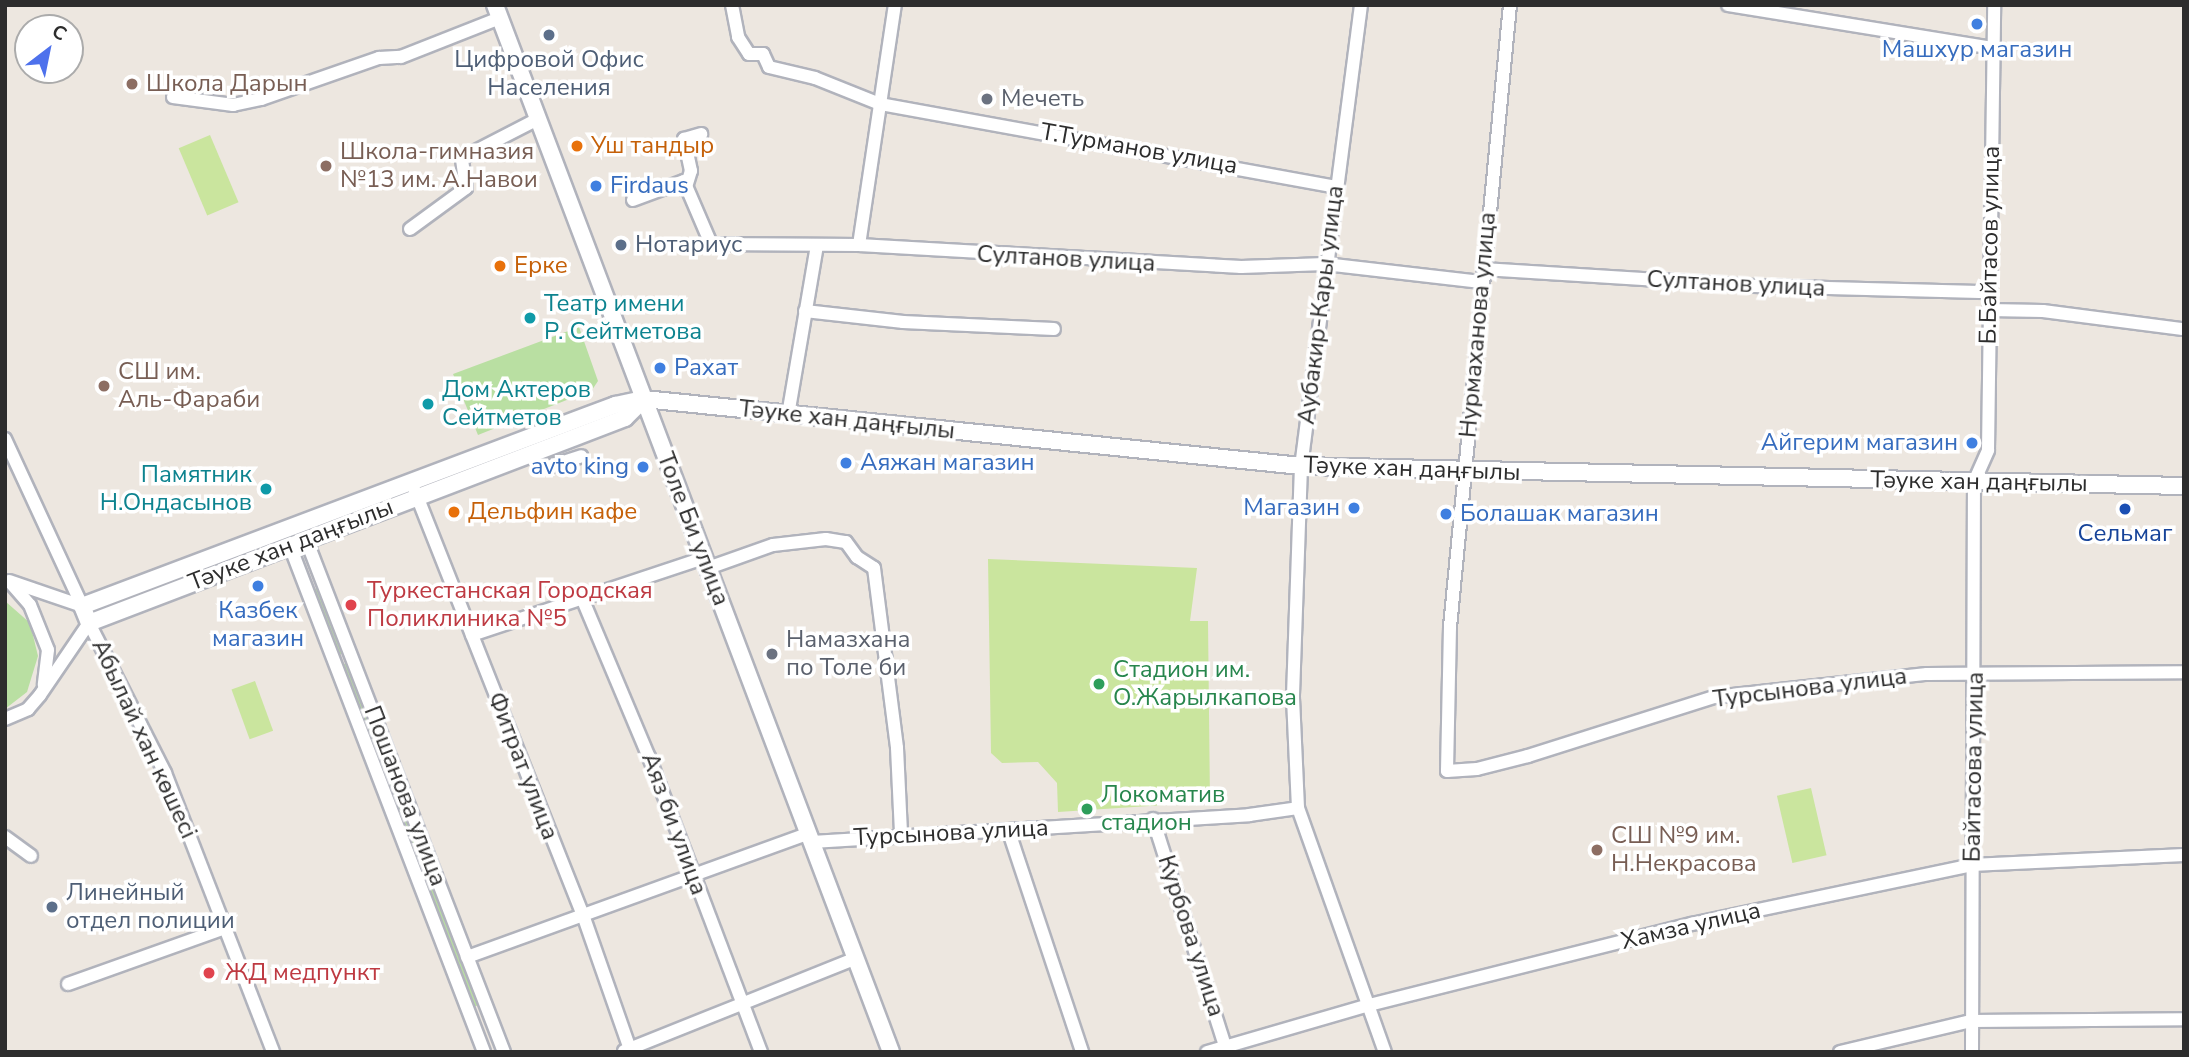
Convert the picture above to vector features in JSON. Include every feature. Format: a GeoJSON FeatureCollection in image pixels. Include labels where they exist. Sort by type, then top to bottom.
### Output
{"type":"FeatureCollection","features":[{"type":"Feature","properties":{"kind":"street","name":"Т.Турманов улица"},"geometry":{"type":"LineString","coordinates":[[732,5],[738,37],[749,54],[763,54],[769,67],[815,78],[880,104],[1336,187]]}},
{"type":"Feature","properties":{"kind":"street"},"geometry":{"type":"LineString","coordinates":[[859,245],[895,5]]}},
{"type":"Feature","properties":{"kind":"street","name":"Аубакир-Кары улица"},"geometry":{"type":"LineString","coordinates":[[1361,5],[1325,264],[1301,466],[1293,698],[1298,807],[1385,1052]]}},
{"type":"Feature","properties":{"kind":"street","name":"Нурмаханова улица"},"geometry":{"type":"LineString","coordinates":[[1447,771],[1450,627],[1510,5]]}},
{"type":"Feature","properties":{"kind":"street"},"geometry":{"type":"LineString","coordinates":[[1728,5],[1993,48]]}},
{"type":"Feature","properties":{"kind":"street","name":"Б.Байтасов улица"},"geometry":{"type":"LineString","coordinates":[[1975,482],[1988,450],[1994,5]]}},
{"type":"Feature","properties":{"kind":"street"},"geometry":{"type":"LineString","coordinates":[[173,97],[233,105],[261,99],[379,58],[401,57],[498,11]]}},
{"type":"Feature","properties":{"kind":"street","name":"Толе Би улица"},"geometry":{"type":"LineString","coordinates":[[498,11],[891,1052]]}},
{"type":"Feature","properties":{"kind":"street"},"geometry":{"type":"LineString","coordinates":[[410,229],[466,188],[462,158],[538,119]]}},
{"type":"Feature","properties":{"kind":"street","name":"Султанов улица"},"geometry":{"type":"LineString","coordinates":[[701,134],[684,139],[691,171],[686,187],[712,244],[859,245],[1241,268],[1325,264],[1482,276],[1989,292]]}},
{"type":"Feature","properties":{"kind":"street"},"geometry":{"type":"LineString","coordinates":[[633,200],[684,181],[686,187]]}},
{"type":"Feature","properties":{"kind":"street"},"geometry":{"type":"LineString","coordinates":[[788,415],[817,245]]}},
{"type":"Feature","properties":{"kind":"street"},"geometry":{"type":"LineString","coordinates":[[1989,310],[2043,311],[2180,328]]}},
{"type":"Feature","properties":{"kind":"street"},"geometry":{"type":"LineString","coordinates":[[805,311],[903,323],[1054,329]]}},
{"type":"Feature","properties":{"kind":"street","name":"Тәуке хан даңғылы"},"geometry":{"type":"LineString","coordinates":[[89,623],[625,418],[643,399]]}},
{"type":"Feature","properties":{"kind":"street","name":"Тәуке хан даңғылы"},"geometry":{"type":"LineString","coordinates":[[82,606],[615,405],[643,399],[1301,466],[2184,486]]}},
{"type":"Feature","properties":{"kind":"street"},"geometry":{"type":"LineString","coordinates":[[5,439],[89,623],[40,695],[27,709],[5,719]]}},
{"type":"Feature","properties":{"kind":"street"},"geometry":{"type":"LineString","coordinates":[[548,467],[580,456]]}},
{"type":"Feature","properties":{"kind":"street","name":"Фитрат улица"},"geometry":{"type":"LineString","coordinates":[[410,481],[583,915],[628,1051]]}},
{"type":"Feature","properties":{"kind":"street","name":"Байтасова улица"},"geometry":{"type":"LineString","coordinates":[[1972,1052],[1975,482]]}},
{"type":"Feature","properties":{"kind":"street"},"geometry":{"type":"LineString","coordinates":[[472,635],[582,598],[773,545],[826,538],[846,542],[857,557],[874,568],[897,748],[901,834]]}},
{"type":"Feature","properties":{"kind":"street","name":"Пошанова улица"},"geometry":{"type":"LineString","coordinates":[[306,539],[505,1052]]}},
{"type":"Feature","properties":{"kind":"street","name":"Пошанова улица"},"geometry":{"type":"LineString","coordinates":[[290,546],[484,1052]]}},
{"type":"Feature","properties":{"kind":"street"},"geometry":{"type":"LineString","coordinates":[[8,581],[82,606]]}},
{"type":"Feature","properties":{"kind":"street"},"geometry":{"type":"LineString","coordinates":[[8,581],[30,606],[48,650],[40,695]]}},
{"type":"Feature","properties":{"kind":"street","name":"Аяз би улица"},"geometry":{"type":"LineString","coordinates":[[582,598],[649,757],[693,879],[761,1052]]}},
{"type":"Feature","properties":{"kind":"street","name":"Абылай хан көшесі"},"geometry":{"type":"LineString","coordinates":[[89,623],[165,772],[273,1052]]}},
{"type":"Feature","properties":{"kind":"street","name":"Турсынова улица"},"geometry":{"type":"LineString","coordinates":[[1447,771],[1477,769],[1528,756],[1714,697],[1976,672],[2184,672]]}},
{"type":"Feature","properties":{"kind":"street","name":"Турсынова улица"},"geometry":{"type":"LineString","coordinates":[[467,957],[811,838],[1009,832],[1249,815],[1298,807]]}},
{"type":"Feature","properties":{"kind":"street","name":"Курбова улица"},"geometry":{"type":"LineString","coordinates":[[1153,820],[1226,1048]]}},
{"type":"Feature","properties":{"kind":"street"},"geometry":{"type":"LineString","coordinates":[[1009,832],[1082,1052]]}},
{"type":"Feature","properties":{"kind":"street"},"geometry":{"type":"LineString","coordinates":[[5,837],[31,856]]}},
{"type":"Feature","properties":{"kind":"street","name":"Хамза улица"},"geometry":{"type":"LineString","coordinates":[[1207,1052],[1368,1005],[1692,923],[1972,865],[2184,855]]}},
{"type":"Feature","properties":{"kind":"street"},"geometry":{"type":"LineString","coordinates":[[68,984],[225,928]]}},
{"type":"Feature","properties":{"kind":"street"},"geometry":{"type":"LineString","coordinates":[[628,1051],[854,959]]}},
{"type":"Feature","properties":{"kind":"street"},"geometry":{"type":"LineString","coordinates":[[1840,1052],[1971,1021],[2184,1019]]}},
{"type":"Feature","properties":{"kind":"green space"},"geometry":{"type":"Polygon","coordinates":[[[210,135],[239,202],[207,215],[179,148],[210,135]]]}},
{"type":"Feature","properties":{"kind":"green space"},"geometry":{"type":"Polygon","coordinates":[[[579,327],[598,381],[592,390],[478,435],[453,374],[579,327]]]}},
{"type":"Feature","properties":{"kind":"green space","name":"Стадион им. О.Жарылкапова"},"geometry":{"type":"Polygon","coordinates":[[[988,559],[1197,568],[1190,621],[1208,621],[1210,802],[1058,812],[1057,783],[1038,762],[1002,763],[991,753],[988,559]]]}},
{"type":"Feature","properties":{"kind":"green space"},"geometry":{"type":"Polygon","coordinates":[[[320,587],[345,652],[336,656],[311,591],[320,587]]]}},
{"type":"Feature","properties":{"kind":"green space"},"geometry":{"type":"Polygon","coordinates":[[[5,601],[30,623],[38,656],[27,692],[5,709],[5,601]]]}},
{"type":"Feature","properties":{"kind":"green space"},"geometry":{"type":"Polygon","coordinates":[[[349,662],[422,853],[418,856],[413,856],[339,666],[349,662]]]}},
{"type":"Feature","properties":{"kind":"green space"},"geometry":{"type":"Polygon","coordinates":[[[255,681],[273,731],[250,739],[232,690],[255,681]]]}},
{"type":"Feature","properties":{"kind":"green space"},"geometry":{"type":"Polygon","coordinates":[[[1811,788],[1827,855],[1792,863],[1777,796],[1811,788]]]}},
{"type":"Feature","properties":{"kind":"green space"},"geometry":{"type":"Polygon","coordinates":[[[428,867],[481,1004],[471,1008],[419,871],[428,867]]]}},
{"type":"Feature","properties":{"kind":"place","name":"Машхур магазин"},"geometry":{"type":"Point","coordinates":[1977,24]}},
{"type":"Feature","properties":{"kind":"place","name":"Цифровой Офис Населения"},"geometry":{"type":"Point","coordinates":[549,35]}},
{"type":"Feature","properties":{"kind":"place","name":"Школа Дарын"},"geometry":{"type":"Point","coordinates":[132,84]}},
{"type":"Feature","properties":{"kind":"place","name":"Мечеть"},"geometry":{"type":"Point","coordinates":[987,99]}},
{"type":"Feature","properties":{"kind":"place","name":"Уш тандыр"},"geometry":{"type":"Point","coordinates":[577,146]}},
{"type":"Feature","properties":{"kind":"place","name":"Школа-гимназия №13 им. А.Навои"},"geometry":{"type":"Point","coordinates":[326,166]}},
{"type":"Feature","properties":{"kind":"place","name":"Firdaus"},"geometry":{"type":"Point","coordinates":[596,186]}},
{"type":"Feature","properties":{"kind":"place","name":"Нотариус"},"geometry":{"type":"Point","coordinates":[621,245]}},
{"type":"Feature","properties":{"kind":"place","name":"Ерке"},"geometry":{"type":"Point","coordinates":[500,266]}},
{"type":"Feature","properties":{"kind":"place","name":"Театр имени Р. Сейтметова"},"geometry":{"type":"Point","coordinates":[530,318]}},
{"type":"Feature","properties":{"kind":"place","name":"Рахат"},"geometry":{"type":"Point","coordinates":[660,368]}},
{"type":"Feature","properties":{"kind":"place","name":"СШ им. Аль-Фараби"},"geometry":{"type":"Point","coordinates":[104,386]}},
{"type":"Feature","properties":{"kind":"place","name":"Дом Актеров Сейтметов"},"geometry":{"type":"Point","coordinates":[428,404]}},
{"type":"Feature","properties":{"kind":"place","name":"Айгерим магазин"},"geometry":{"type":"Point","coordinates":[1972,443]}},
{"type":"Feature","properties":{"kind":"place","name":"Аяжан магазин"},"geometry":{"type":"Point","coordinates":[846,463]}},
{"type":"Feature","properties":{"kind":"place","name":"avto king"},"geometry":{"type":"Point","coordinates":[643,467]}},
{"type":"Feature","properties":{"kind":"place","name":"Памятник Н.Ондасынов"},"geometry":{"type":"Point","coordinates":[266,489]}},
{"type":"Feature","properties":{"kind":"place","name":"Магазин"},"geometry":{"type":"Point","coordinates":[1354,508]}},
{"type":"Feature","properties":{"kind":"place","name":"Сельмаг"},"geometry":{"type":"Point","coordinates":[2125,509]}},
{"type":"Feature","properties":{"kind":"place","name":"Дельфин кафе"},"geometry":{"type":"Point","coordinates":[454,512]}},
{"type":"Feature","properties":{"kind":"place","name":"Болашак магазин"},"geometry":{"type":"Point","coordinates":[1446,514]}},
{"type":"Feature","properties":{"kind":"place","name":"Казбек магазин"},"geometry":{"type":"Point","coordinates":[258,586]}},
{"type":"Feature","properties":{"kind":"place","name":"Туркестанская Городская Поликлиника №5"},"geometry":{"type":"Point","coordinates":[351,605]}},
{"type":"Feature","properties":{"kind":"place","name":"Намазхана по Толе би"},"geometry":{"type":"Point","coordinates":[772,654]}},
{"type":"Feature","properties":{"kind":"place","name":"Стадион им. О.Жарылкапова"},"geometry":{"type":"Point","coordinates":[1099,684]}},
{"type":"Feature","properties":{"kind":"place","name":"Локоматив стадион"},"geometry":{"type":"Point","coordinates":[1087,809]}},
{"type":"Feature","properties":{"kind":"place","name":"СШ №9 им. Н.Некрасова"},"geometry":{"type":"Point","coordinates":[1597,850]}},
{"type":"Feature","properties":{"kind":"place","name":"Линейный отдел полиции"},"geometry":{"type":"Point","coordinates":[52,907]}},
{"type":"Feature","properties":{"kind":"place","name":"ЖД медпункт"},"geometry":{"type":"Point","coordinates":[209,973]}}]}
